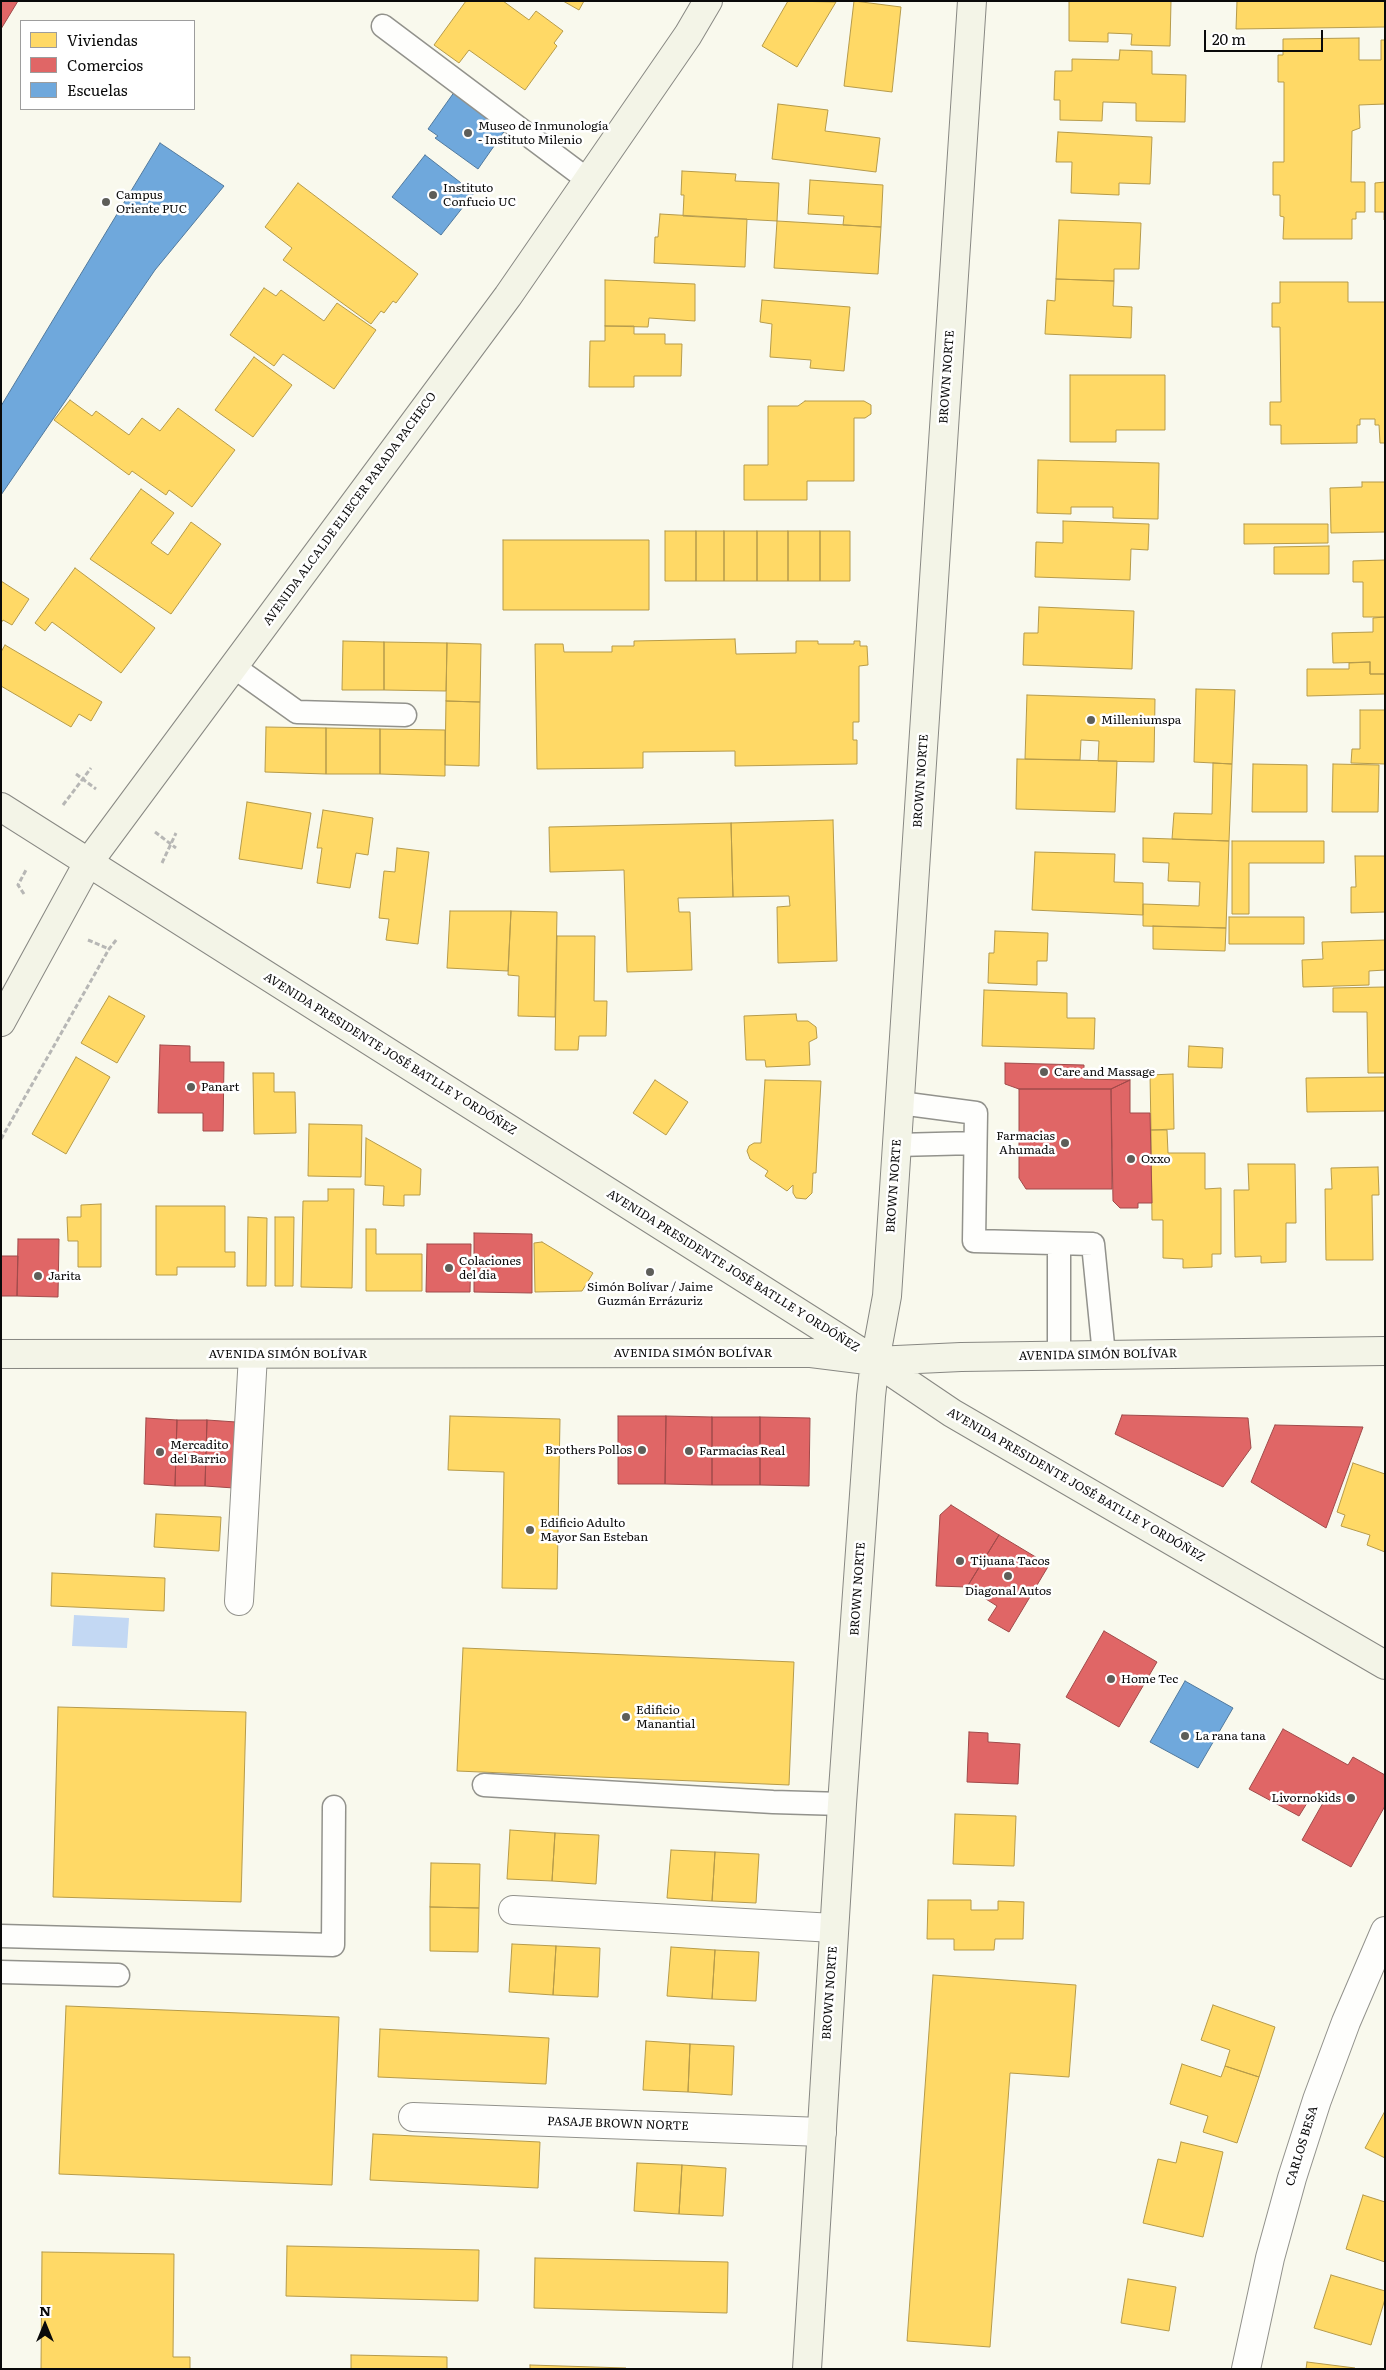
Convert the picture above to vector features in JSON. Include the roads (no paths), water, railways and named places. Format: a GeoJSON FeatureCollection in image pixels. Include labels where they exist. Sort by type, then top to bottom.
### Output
{"type":"FeatureCollection","features":[{"type":"Feature","properties":{"kind":"street","name":"AVENIDA ALCALDE ELIECER PARADA PACHECO"},"geometry":{"type":"LineString","coordinates":[[1,1022],[88,864],[508,296],[688,35],[708,1]]}},
{"type":"Feature","properties":{"kind":"street","name":"BROWN NORTE"},"geometry":{"type":"LineString","coordinates":[[807,2369],[842,1804],[874,1360],[887,1296],[972,1]]}},
{"type":"Feature","properties":{"kind":"street","name":"AVENIDA PRESIDENTE JOSÉ BATLLE Y ORDÓÑEZ"},"geometry":{"type":"LineString","coordinates":[[1,807],[88,864],[874,1360],[952,1413],[1385,1665]]}},
{"type":"Feature","properties":{"kind":"street","name":"AVENIDA SIMÓN BOLÍVAR"},"geometry":{"type":"LineString","coordinates":[[1,1354],[811,1353],[874,1360],[1059,1355],[1385,1352]]}},
{"type":"Feature","properties":{"kind":"street"},"geometry":{"type":"LineString","coordinates":[[238,1600],[253,1355]]}},
{"type":"Feature","properties":{"kind":"street"},"geometry":{"type":"LineString","coordinates":[[513,1910],[834,1928]]}},
{"type":"Feature","properties":{"kind":"street","name":"CARLOS BESA"},"geometry":{"type":"LineString","coordinates":[[1246,2369],[1270,2258],[1292,2178],[1317,2100],[1346,2022],[1385,1931]]}},
{"type":"Feature","properties":{"kind":"street","name":"PASAJE BROWN NORTE"},"geometry":{"type":"LineString","coordinates":[[413,2117],[822,2132]]}},
{"type":"Feature","properties":{"kind":"lane"},"geometry":{"type":"LineString","coordinates":[[382,26],[588,180]]}},
{"type":"Feature","properties":{"kind":"lane"},"geometry":{"type":"LineString","coordinates":[[234,667],[297,712],[404,715]]}},
{"type":"Feature","properties":{"kind":"lane"},"geometry":{"type":"LineString","coordinates":[[900,1103],[976,1113],[974,1241],[1093,1244],[1104,1355]]}},
{"type":"Feature","properties":{"kind":"lane"},"geometry":{"type":"LineString","coordinates":[[897,1145],[975,1144]]}},
{"type":"Feature","properties":{"kind":"lane"},"geometry":{"type":"LineString","coordinates":[[1059,1244],[1059,1355]]}},
{"type":"Feature","properties":{"kind":"lane"},"geometry":{"type":"LineString","coordinates":[[484,1785],[842,1804]]}},
{"type":"Feature","properties":{"kind":"lane"},"geometry":{"type":"LineString","coordinates":[[1,1936],[333,1945],[334,1807]]}},
{"type":"Feature","properties":{"kind":"lane"},"geometry":{"type":"LineString","coordinates":[[1,1972],[118,1975]]}},
{"type":"Feature","properties":{"kind":"water"},"geometry":{"type":"Polygon","coordinates":[[[74,1615],[129,1618],[127,1648],[72,1646],[74,1615]]]}},
{"type":"Feature","properties":{"kind":"place","name":"Museo de Inmunología - Instituto Milenio"},"geometry":{"type":"Point","coordinates":[468,133]}},
{"type":"Feature","properties":{"kind":"place","name":"Instituto Confucio UC"},"geometry":{"type":"Point","coordinates":[433,195]}},
{"type":"Feature","properties":{"kind":"place","name":"Campus Oriente PUC"},"geometry":{"type":"Point","coordinates":[106,202]}},
{"type":"Feature","properties":{"kind":"place","name":"Milleniumspa"},"geometry":{"type":"Point","coordinates":[1091,720]}},
{"type":"Feature","properties":{"kind":"place","name":"Care and Massage"},"geometry":{"type":"Point","coordinates":[1044,1072]}},
{"type":"Feature","properties":{"kind":"place","name":"Panart"},"geometry":{"type":"Point","coordinates":[191,1087]}},
{"type":"Feature","properties":{"kind":"place","name":"Farmacias Ahumada"},"geometry":{"type":"Point","coordinates":[1065,1143]}},
{"type":"Feature","properties":{"kind":"place","name":"Oxxo"},"geometry":{"type":"Point","coordinates":[1131,1159]}},
{"type":"Feature","properties":{"kind":"place","name":"Colaciones del dia"},"geometry":{"type":"Point","coordinates":[449,1268]}},
{"type":"Feature","properties":{"kind":"place","name":"Simón Bolívar / Jaime Guzmán Errázuriz"},"geometry":{"type":"Point","coordinates":[650,1272]}},
{"type":"Feature","properties":{"kind":"place","name":"Jarita"},"geometry":{"type":"Point","coordinates":[38,1276]}},
{"type":"Feature","properties":{"kind":"place","name":"Brothers Pollos"},"geometry":{"type":"Point","coordinates":[642,1450]}},
{"type":"Feature","properties":{"kind":"place","name":"Farmacias Real"},"geometry":{"type":"Point","coordinates":[689,1451]}},
{"type":"Feature","properties":{"kind":"place","name":"Mercadito del Barrio"},"geometry":{"type":"Point","coordinates":[160,1452]}},
{"type":"Feature","properties":{"kind":"place","name":"Edificio Adulto Mayor San Esteban"},"geometry":{"type":"Point","coordinates":[530,1530]}},
{"type":"Feature","properties":{"kind":"place","name":"Tijuana Tacos"},"geometry":{"type":"Point","coordinates":[960,1561]}},
{"type":"Feature","properties":{"kind":"place","name":"Diagonal Autos"},"geometry":{"type":"Point","coordinates":[1008,1576]}},
{"type":"Feature","properties":{"kind":"place","name":"Home Tec"},"geometry":{"type":"Point","coordinates":[1111,1679]}},
{"type":"Feature","properties":{"kind":"place","name":"Edificio Manantial"},"geometry":{"type":"Point","coordinates":[626,1717]}},
{"type":"Feature","properties":{"kind":"place","name":"La rana tana"},"geometry":{"type":"Point","coordinates":[1185,1736]}},
{"type":"Feature","properties":{"kind":"place","name":"Livornokids"},"geometry":{"type":"Point","coordinates":[1351,1798]}}]}
